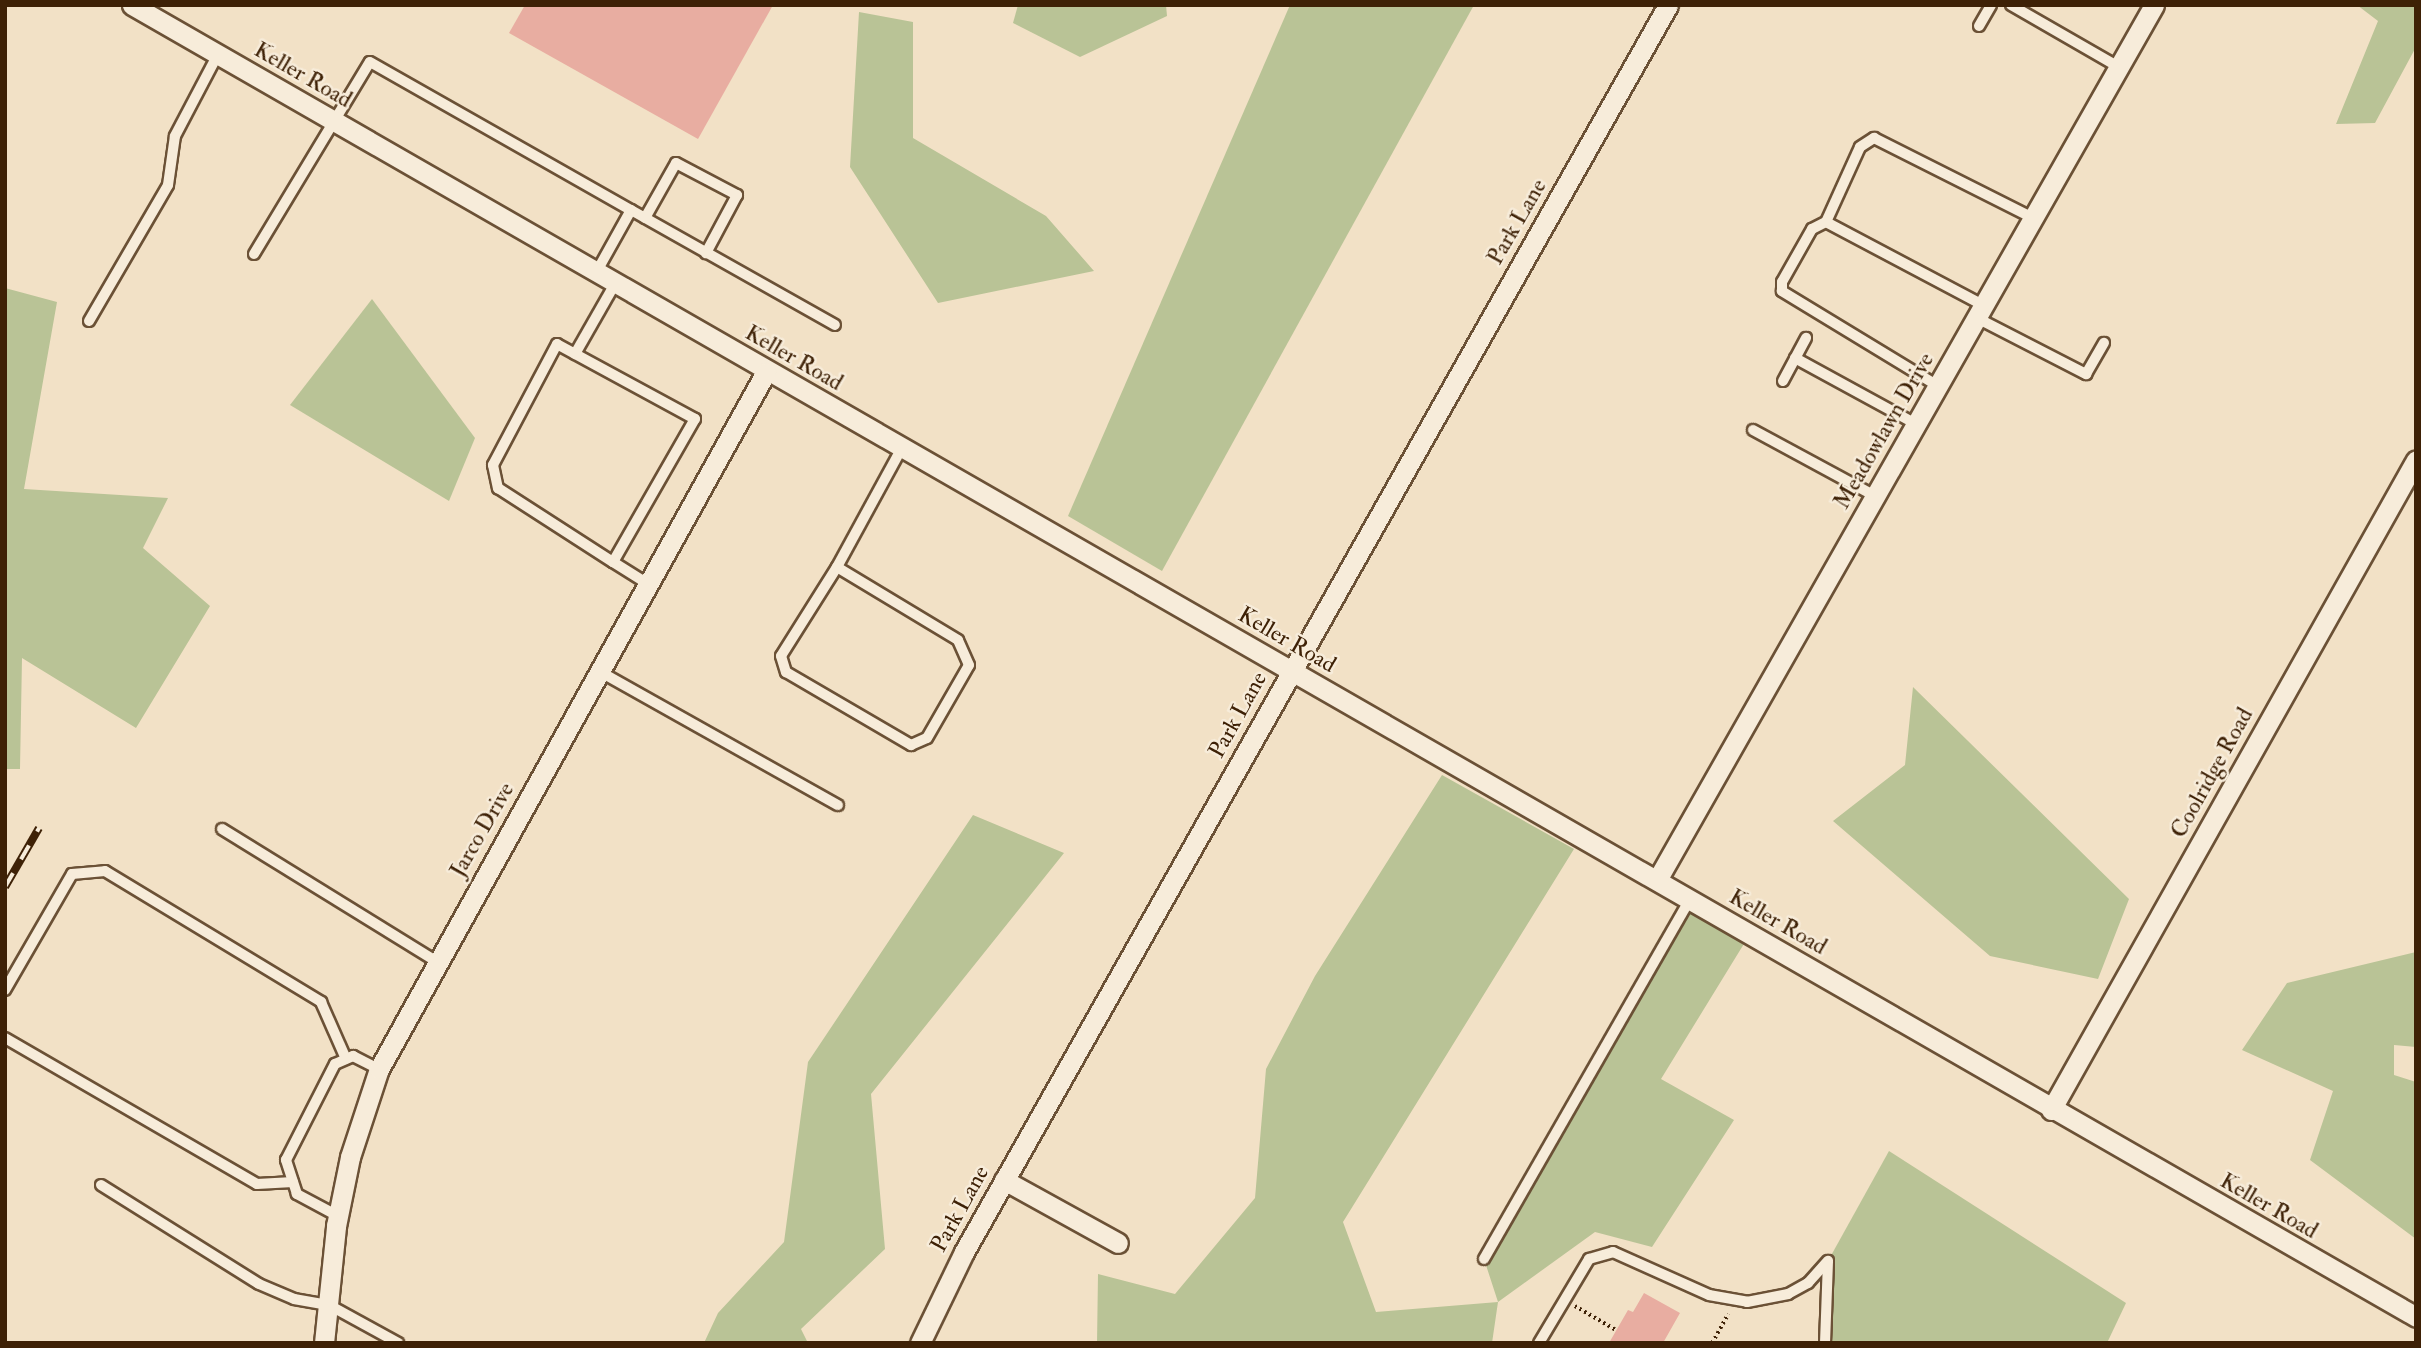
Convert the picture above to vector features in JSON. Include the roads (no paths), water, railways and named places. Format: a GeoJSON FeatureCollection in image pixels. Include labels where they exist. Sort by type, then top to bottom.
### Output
{"type":"FeatureCollection","features":[{"type":"Feature","properties":{"kind":"street","name":"Keller Road"},"geometry":{"type":"LineString","coordinates":[[132,5],[597,271],[766,372],[2416,1317]]}},
{"type":"Feature","properties":{"kind":"street","name":"Park Lane"},"geometry":{"type":"LineString","coordinates":[[920,1343],[926,1324],[1004,1180],[1668,5]]}},
{"type":"Feature","properties":{"kind":"street","name":"Meadowlawn Drive"},"geometry":{"type":"LineString","coordinates":[[1657,880],[2154,5]]}},
{"type":"Feature","properties":{"kind":"street","name":"Jarco Drive"},"geometry":{"type":"LineString","coordinates":[[324,1343],[338,1216],[350,1157],[379,1069],[436,961],[766,372]]}},
{"type":"Feature","properties":{"kind":"street","name":"Coolridge Road"},"geometry":{"type":"LineString","coordinates":[[2051,1110],[2416,460]]}},
{"type":"Feature","properties":{"kind":"street"},"geometry":{"type":"LineString","coordinates":[[1004,1180],[1118,1243]]}},
{"type":"Feature","properties":{"kind":"lane"},"geometry":{"type":"LineString","coordinates":[[1979,26],[1991,5]]}},
{"type":"Feature","properties":{"kind":"lane"},"geometry":{"type":"LineString","coordinates":[[2011,5],[2119,67]]}},
{"type":"Feature","properties":{"kind":"lane"},"geometry":{"type":"LineString","coordinates":[[89,321],[167,185],[175,136],[218,54]]}},
{"type":"Feature","properties":{"kind":"lane"},"geometry":{"type":"LineString","coordinates":[[254,254],[336,123],[370,62],[835,325]]}},
{"type":"Feature","properties":{"kind":"lane"},"geometry":{"type":"LineString","coordinates":[[1938,386],[1782,291],[1812,229],[1826,222],[1860,147],[1874,138],[2033,218]]}},
{"type":"Feature","properties":{"kind":"lane"},"geometry":{"type":"LineString","coordinates":[[645,218],[676,163],[737,195],[706,253]]}},
{"type":"Feature","properties":{"kind":"lane"},"geometry":{"type":"LineString","coordinates":[[597,271],[631,210]]}},
{"type":"Feature","properties":{"kind":"lane"},"geometry":{"type":"LineString","coordinates":[[1826,222],[2086,374],[2104,343]]}},
{"type":"Feature","properties":{"kind":"lane"},"geometry":{"type":"LineString","coordinates":[[575,354],[616,282]]}},
{"type":"Feature","properties":{"kind":"lane"},"geometry":{"type":"LineString","coordinates":[[1783,381],[1806,338]]}},
{"type":"Feature","properties":{"kind":"lane"},"geometry":{"type":"LineString","coordinates":[[613,562],[695,418],[557,344],[494,465],[498,488],[613,562],[648,584]]}},
{"type":"Feature","properties":{"kind":"lane"},"geometry":{"type":"LineString","coordinates":[[1795,358],[1916,424]]}},
{"type":"Feature","properties":{"kind":"lane"},"geometry":{"type":"LineString","coordinates":[[1753,430],[1875,496]]}},
{"type":"Feature","properties":{"kind":"lane"},"geometry":{"type":"LineString","coordinates":[[837,567],[958,640],[969,665],[927,738],[911,746],[786,672],[781,656],[837,567],[902,448]]}},
{"type":"Feature","properties":{"kind":"lane"},"geometry":{"type":"LineString","coordinates":[[599,671],[838,805]]}},
{"type":"Feature","properties":{"kind":"lane"},"geometry":{"type":"LineString","coordinates":[[222,829],[436,961]]}},
{"type":"Feature","properties":{"kind":"lane"},"geometry":{"type":"LineString","coordinates":[[5,990],[72,874],[105,871],[321,1002],[346,1059]]}},
{"type":"Feature","properties":{"kind":"lane"},"geometry":{"type":"LineString","coordinates":[[1484,1259],[1690,899]]}},
{"type":"Feature","properties":{"kind":"lane"},"geometry":{"type":"LineString","coordinates":[[5,1038],[257,1184],[293,1182]]}},
{"type":"Feature","properties":{"kind":"lane"},"geometry":{"type":"LineString","coordinates":[[338,1216],[297,1194],[285,1160],[335,1063],[353,1056],[379,1069]]}},
{"type":"Feature","properties":{"kind":"lane"},"geometry":{"type":"LineString","coordinates":[[101,1185],[259,1284],[294,1299],[329,1305],[398,1343]]}},
{"type":"Feature","properties":{"kind":"lane"},"geometry":{"type":"LineString","coordinates":[[1539,1343],[1589,1259],[1613,1252],[1709,1295],[1747,1302],[1788,1294],[1808,1283],[1828,1261],[1825,1343]]}},
{"type":"Feature","properties":{"kind":"railway"},"geometry":{"type":"LineString","coordinates":[[5,887],[39,828]]}}]}
